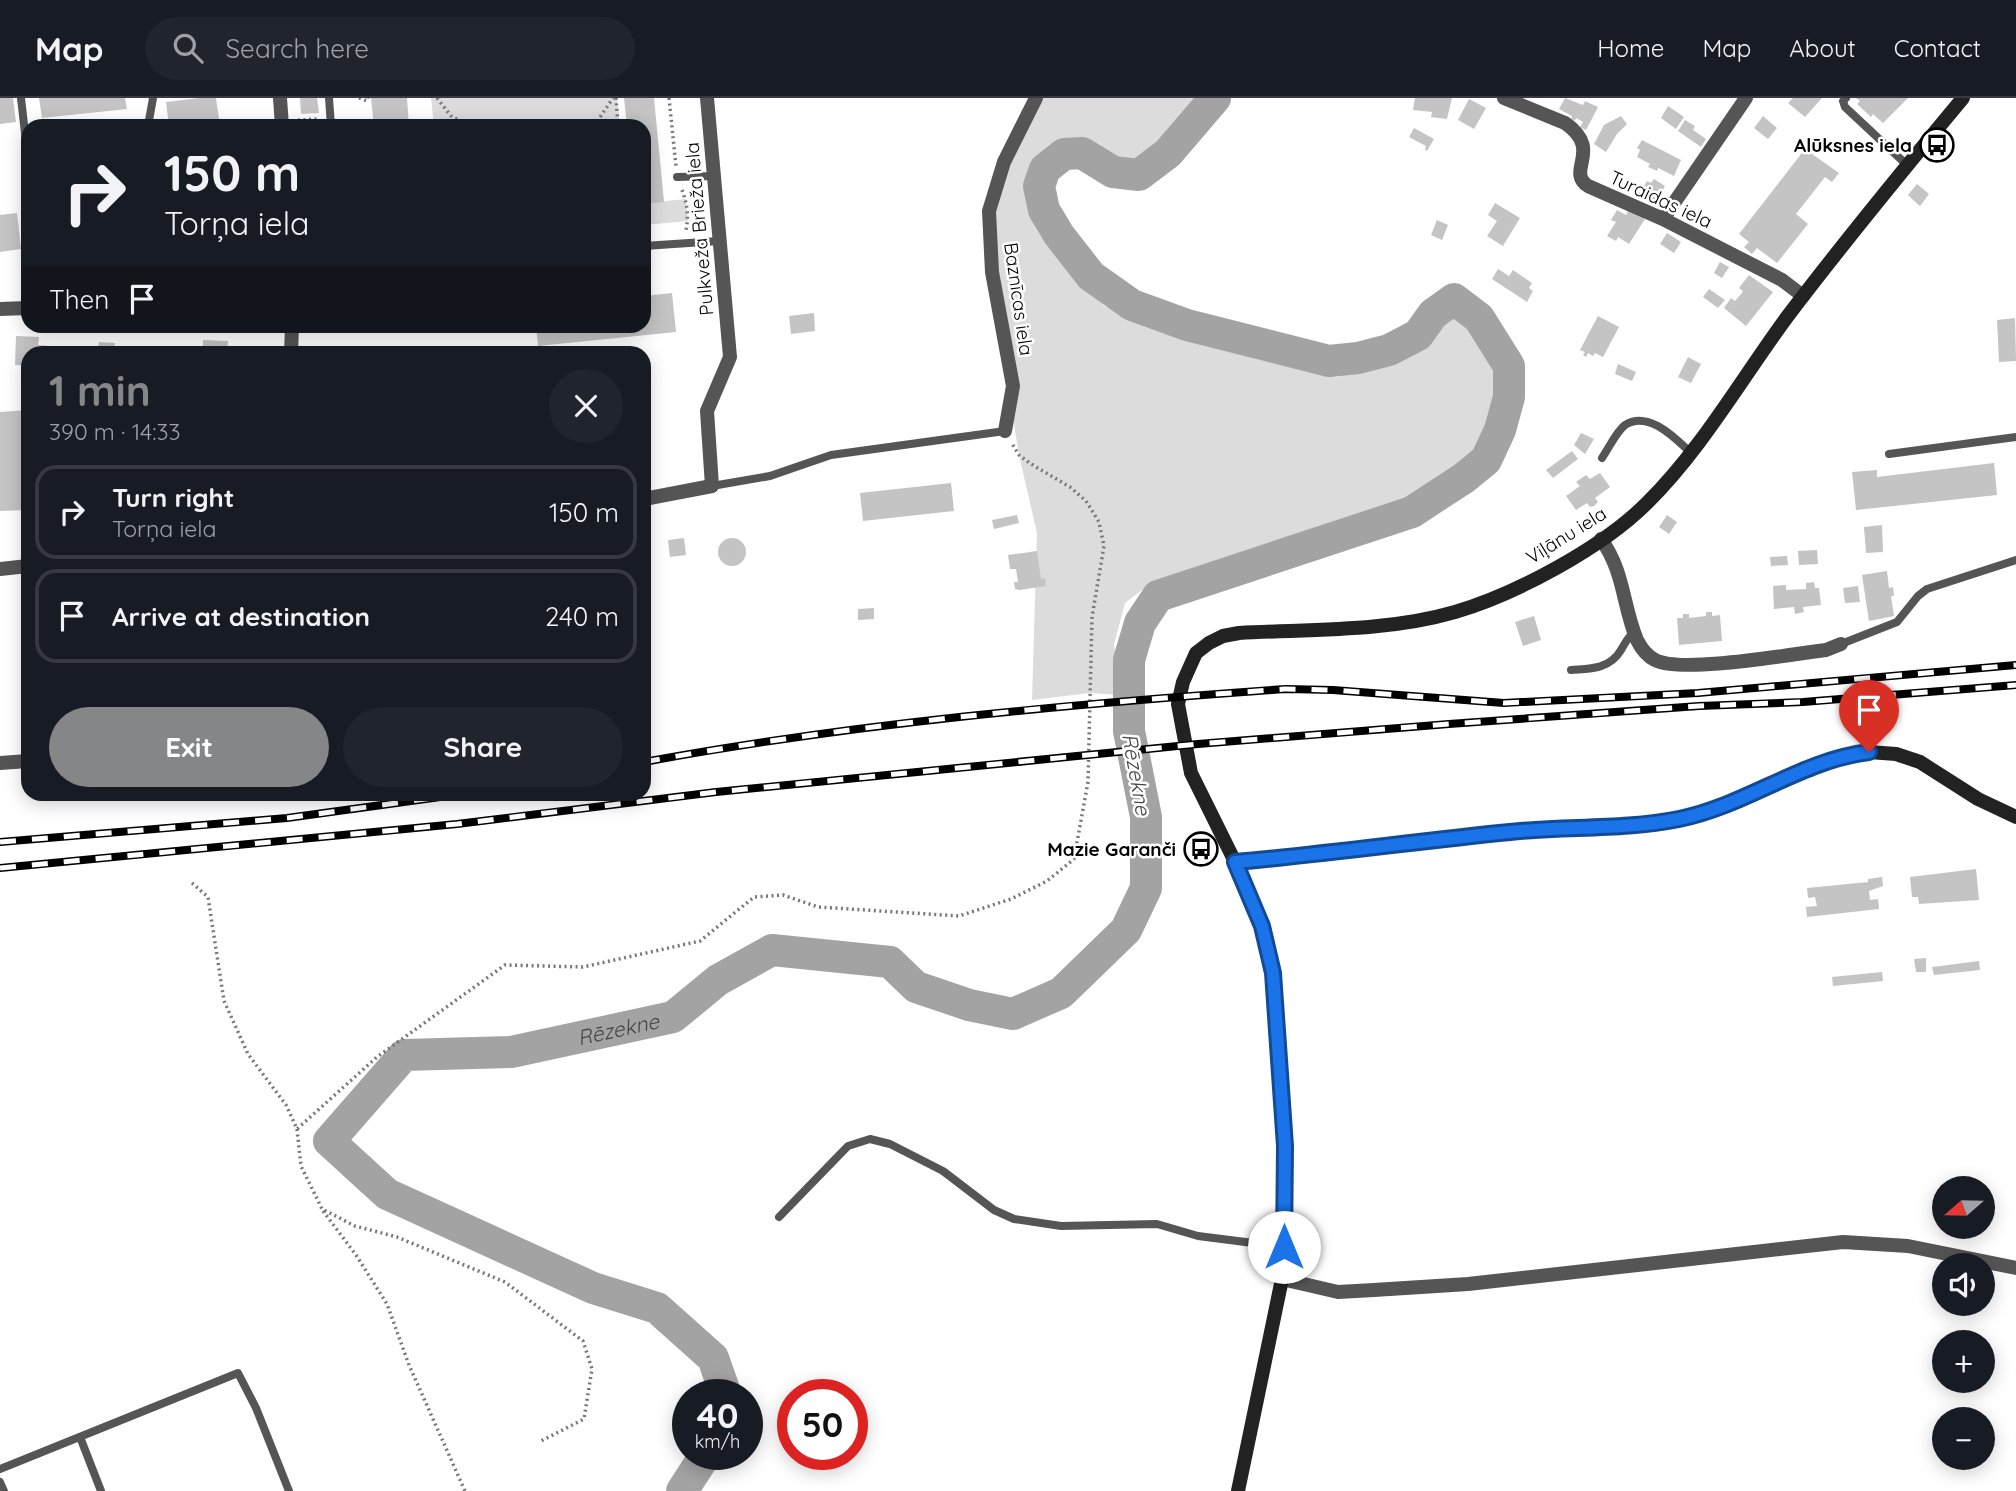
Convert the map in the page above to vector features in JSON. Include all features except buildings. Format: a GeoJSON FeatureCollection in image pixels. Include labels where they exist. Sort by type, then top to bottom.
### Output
{"type":"FeatureCollection","features":[{"type":"Feature","properties":{"kind":"main road","name":"Viļānu iela"},"geometry":{"type":"LineString","coordinates":[[1238,1491],[1282,1279],[1285,1146],[1273,973],[1262,926],[1235,862],[1191,773],[1178,704],[1183,682],[1196,653],[1223,636],[1239,633],[1396,624],[1458,611],[1512,590],[1567,561],[1601,539],[1647,503],[1690,452],[1803,296],[1963,98]]}},
{"type":"Feature","properties":{"kind":"main road"},"geometry":{"type":"LineString","coordinates":[[1235,862],[1327,854],[1513,831],[1658,823],[1700,815],[1739,801],[1830,760],[1869,752],[1896,754],[1920,762],[1979,799],[2016,817]]}},
{"type":"Feature","properties":{"kind":"street"},"geometry":{"type":"LineString","coordinates":[[279,98],[281,119]]}},
{"type":"Feature","properties":{"kind":"street","name":"Pulkveža Brieža iela"},"geometry":{"type":"LineString","coordinates":[[707,98],[730,357],[707,411],[712,486]]}},
{"type":"Feature","properties":{"kind":"street","name":"Baznīcas iela"},"geometry":{"type":"LineString","coordinates":[[1005,431],[1013,387],[992,272],[989,211],[1004,162],[1036,98]]}},
{"type":"Feature","properties":{"kind":"street","name":"Turaidas iela"},"geometry":{"type":"LineString","coordinates":[[1504,98],[1574,129],[1584,146],[1579,175],[1582,183],[1662,219],[1782,280],[1803,296]]}},
{"type":"Feature","properties":{"kind":"street"},"geometry":{"type":"LineString","coordinates":[[1662,219],[1746,98]]}},
{"type":"Feature","properties":{"kind":"street"},"geometry":{"type":"LineString","coordinates":[[0,309],[21,308]]}},
{"type":"Feature","properties":{"kind":"street"},"geometry":{"type":"LineString","coordinates":[[651,498],[712,486]]}},
{"type":"Feature","properties":{"kind":"street"},"geometry":{"type":"LineString","coordinates":[[1601,539],[1617,566],[1634,632],[1646,654],[1657,661],[1676,665],[1699,665],[1826,649],[1841,644]]}},
{"type":"Feature","properties":{"kind":"street"},"geometry":{"type":"LineString","coordinates":[[0,569],[21,567]]}},
{"type":"Feature","properties":{"kind":"street"},"geometry":{"type":"LineString","coordinates":[[0,763],[21,762]]}},
{"type":"Feature","properties":{"kind":"street"},"geometry":{"type":"LineString","coordinates":[[1282,1279],[1338,1293],[1468,1284],[1843,1242],[1908,1246],[2016,1268]]}},
{"type":"Feature","properties":{"kind":"lane"},"geometry":{"type":"LineString","coordinates":[[21,98],[23,119]]}},
{"type":"Feature","properties":{"kind":"lane"},"geometry":{"type":"LineString","coordinates":[[149,119],[153,98]]}},
{"type":"Feature","properties":{"kind":"lane"},"geometry":{"type":"LineString","coordinates":[[329,98],[330,119]]}},
{"type":"Feature","properties":{"kind":"lane"},"geometry":{"type":"LineString","coordinates":[[1846,98],[1843,101],[1845,107],[1907,165]]}},
{"type":"Feature","properties":{"kind":"lane"},"geometry":{"type":"LineString","coordinates":[[677,177],[715,176]]}},
{"type":"Feature","properties":{"kind":"lane"},"geometry":{"type":"LineString","coordinates":[[651,246],[719,241]]}},
{"type":"Feature","properties":{"kind":"lane"},"geometry":{"type":"LineString","coordinates":[[1602,458],[1625,425],[1635,422],[1657,425],[1690,452]]}},
{"type":"Feature","properties":{"kind":"lane"},"geometry":{"type":"LineString","coordinates":[[712,486],[770,476],[831,455],[1005,431]]}},
{"type":"Feature","properties":{"kind":"lane"},"geometry":{"type":"LineString","coordinates":[[1889,454],[2016,438]]}},
{"type":"Feature","properties":{"kind":"lane"},"geometry":{"type":"LineString","coordinates":[[1841,644],[1897,622],[1927,589],[2016,560]]}},
{"type":"Feature","properties":{"kind":"lane"},"geometry":{"type":"LineString","coordinates":[[1571,670],[1607,664],[1616,658],[1634,632]]}},
{"type":"Feature","properties":{"kind":"lane"},"geometry":{"type":"LineString","coordinates":[[779,1217],[848,1146],[870,1139],[890,1144],[943,1171],[995,1210],[1014,1219],[1061,1226],[1157,1224],[1198,1236],[1284,1247]]}},
{"type":"Feature","properties":{"kind":"lane"},"geometry":{"type":"LineString","coordinates":[[0,1469],[239,1374],[256,1408],[289,1491]]}},
{"type":"Feature","properties":{"kind":"lane"},"geometry":{"type":"LineString","coordinates":[[80,1437],[102,1491]]}},
{"type":"Feature","properties":{"kind":"lane"},"geometry":{"type":"LineString","coordinates":[[0,1482],[4,1491]]}},
{"type":"Feature","properties":{"kind":"path"},"geometry":{"type":"LineString","coordinates":[[359,98],[366,101],[369,98]]}},
{"type":"Feature","properties":{"kind":"path"},"geometry":{"type":"LineString","coordinates":[[437,98],[456,119]]}},
{"type":"Feature","properties":{"kind":"path"},"geometry":{"type":"LineString","coordinates":[[599,119],[614,98]]}},
{"type":"Feature","properties":{"kind":"path"},"geometry":{"type":"LineString","coordinates":[[614,98],[617,119]]}},
{"type":"Feature","properties":{"kind":"path"},"geometry":{"type":"LineString","coordinates":[[298,1129],[377,1057],[505,965],[583,967],[700,941],[754,897],[783,895],[818,907],[960,916],[1011,899],[1047,880],[1074,859],[1088,782],[1092,617],[1104,546],[1100,522],[1086,501],[1070,486],[1019,454],[1005,431]]}},
{"type":"Feature","properties":{"kind":"path"},"geometry":{"type":"LineString","coordinates":[[192,883],[208,897],[224,1001],[248,1054],[286,1105],[298,1129],[301,1166],[322,1209],[387,1304],[409,1365],[465,1491]]}},
{"type":"Feature","properties":{"kind":"path"},"geometry":{"type":"LineString","coordinates":[[322,1209],[355,1226],[397,1237],[505,1282],[583,1341],[592,1370],[584,1419],[539,1442]]}},
{"type":"Feature","properties":{"kind":"shaded area"},"geometry":{"type":"Polygon","coordinates":[[[431,98],[617,98],[619,119],[433,119],[431,98]]]}},
{"type":"Feature","properties":{"kind":"shaded area"},"geometry":{"type":"Polygon","coordinates":[[[1037,98],[1215,98],[1168,153],[1139,175],[1083,141],[1031,160],[1030,207],[1104,306],[1256,359],[1338,377],[1425,343],[1418,335],[1454,299],[1509,397],[1464,478],[1412,512],[1151,583],[1125,603],[1114,644],[1120,695],[1090,693],[1032,700],[1037,533],[1019,455],[1010,400],[989,211],[1037,98]]]}},
{"type":"Feature","properties":{"kind":"shaded area"},"geometry":{"type":"Polygon","coordinates":[[[686,199],[688,221],[651,224],[651,202],[686,199]]]}},
{"type":"Feature","properties":{"kind":"waterway","name":"Rēzekne"},"geometry":{"type":"LineString","coordinates":[[720,1379],[713,1358],[657,1308],[593,1288],[387,1194],[329,1141],[404,1055],[511,1052],[673,1017],[718,980],[772,950],[890,962],[916,987],[969,1005],[1013,1014],[1061,993],[1126,930],[1146,888],[1146,817],[1129,731],[1129,660],[1140,623],[1158,596],[1412,512],[1486,460],[1500,430],[1509,397],[1509,366],[1479,318],[1454,299],[1433,314],[1418,335],[1389,350],[1358,358],[1329,361],[1187,325],[1132,305],[1091,276],[1059,235],[1044,210],[1039,186],[1045,169],[1064,154],[1082,153],[1113,172],[1139,175],[1168,153],[1215,98]]}},
{"type":"Feature","properties":{"kind":"waterway","name":"Rēzekne"},"geometry":{"type":"LineString","coordinates":[[682,1491],[696,1470]]}},
{"type":"Feature","properties":{"kind":"railway"},"geometry":{"type":"LineString","coordinates":[[651,761],[884,726],[1125,701],[1286,689],[1504,703],[1698,693],[2016,665]]}},
{"type":"Feature","properties":{"kind":"railway"},"geometry":{"type":"LineString","coordinates":[[651,800],[1198,744],[2016,685]]}},
{"type":"Feature","properties":{"kind":"railway"},"geometry":{"type":"LineString","coordinates":[[0,842],[287,818],[411,801]]}},
{"type":"Feature","properties":{"kind":"railway"},"geometry":{"type":"LineString","coordinates":[[0,868],[457,824],[643,801]]}},
{"type":"Feature","properties":{"kind":"place","name":"Alūksnes iela"},"geometry":{"type":"Point","coordinates":[1937,145]}},
{"type":"Feature","properties":{"kind":"place","name":"Mazie Garanči"},"geometry":{"type":"Point","coordinates":[1201,849]}},
{"type":"Feature","properties":{"kind":"route"},"geometry":{"type":"LineString","coordinates":[[1284,1247],[1285,1146],[1273,973],[1262,926],[1235,862],[1327,854],[1513,831],[1658,823],[1700,815],[1739,801],[1830,760],[1869,752]]}}]}
